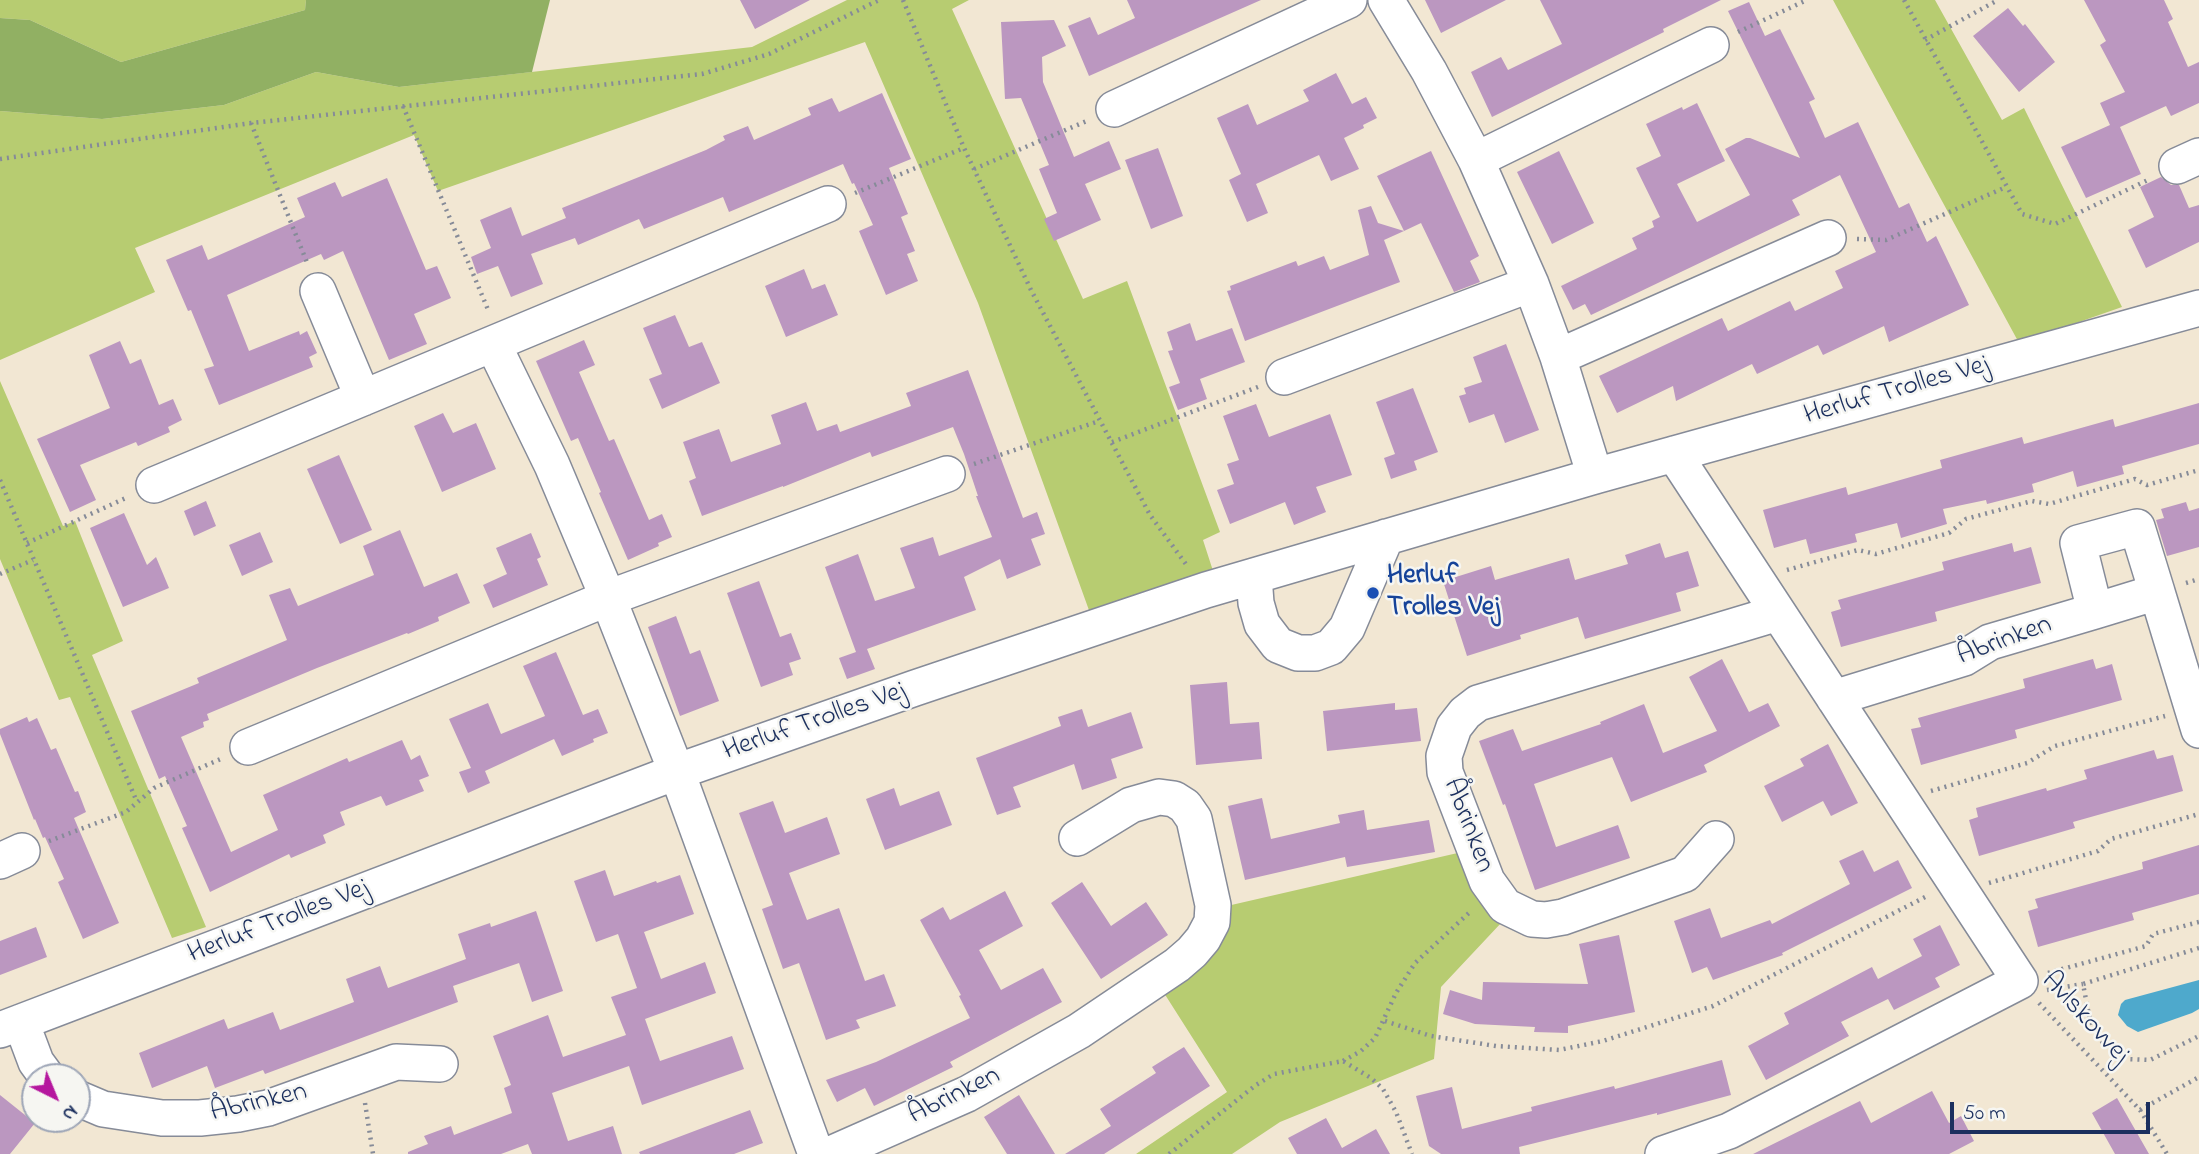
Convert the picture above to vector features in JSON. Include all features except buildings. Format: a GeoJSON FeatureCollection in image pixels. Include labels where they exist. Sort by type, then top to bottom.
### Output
{"type":"FeatureCollection","features":[{"type":"Feature","properties":{"kind":"street"},"geometry":{"type":"LineString","coordinates":[[1114,109],[1349,0]]}},
{"type":"Feature","properties":{"kind":"street"},"geometry":{"type":"LineString","coordinates":[[1386,0],[1429,71],[1476,160],[1531,284],[1558,357],[1595,476]]}},
{"type":"Feature","properties":{"kind":"street"},"geometry":{"type":"LineString","coordinates":[[1476,160],[1711,45]]}},
{"type":"Feature","properties":{"kind":"street"},"geometry":{"type":"LineString","coordinates":[[154,485],[828,204]]}},
{"type":"Feature","properties":{"kind":"street"},"geometry":{"type":"LineString","coordinates":[[1558,357],[1828,238]]}},
{"type":"Feature","properties":{"kind":"street"},"geometry":{"type":"LineString","coordinates":[[1284,377],[1531,284]]}},
{"type":"Feature","properties":{"kind":"street"},"geometry":{"type":"LineString","coordinates":[[318,291],[363,398]]}},
{"type":"Feature","properties":{"kind":"street","name":"Herluf Trolles Vej"},"geometry":{"type":"LineString","coordinates":[[10,1026],[676,772],[1206,590],[1595,476],[2199,307]]}},
{"type":"Feature","properties":{"kind":"street"},"geometry":{"type":"LineString","coordinates":[[493,344],[552,465],[608,598],[676,772],[816,1154]]}},
{"type":"Feature","properties":{"kind":"street"},"geometry":{"type":"LineString","coordinates":[[1663,1154],[1728,1131],[2020,981],[1674,454]]}},
{"type":"Feature","properties":{"kind":"street"},"geometry":{"type":"LineString","coordinates":[[248,747],[608,598],[947,474]]}},
{"type":"Feature","properties":{"kind":"street"},"geometry":{"type":"LineString","coordinates":[[2095,611],[2078,543],[2137,527],[2196,719]]}},
{"type":"Feature","properties":{"kind":"street"},"geometry":{"type":"LineString","coordinates":[[1254,576],[1256,603],[1262,624],[1278,645],[1298,653],[1315,653],[1331,647],[1347,628],[1386,537]]}},
{"type":"Feature","properties":{"kind":"street","name":"Åbrinken"},"geometry":{"type":"LineString","coordinates":[[1834,698],[1964,658],[1990,642],[2157,592]]}},
{"type":"Feature","properties":{"kind":"street","name":"Åbrinken"},"geometry":{"type":"LineString","coordinates":[[1716,839],[1685,874],[1563,917],[1532,919],[1505,906],[1487,881],[1445,772],[1444,756],[1448,741],[1454,727],[1465,713],[1478,703],[1778,613]]}},
{"type":"Feature","properties":{"kind":"street","name":"Åbrinken"},"geometry":{"type":"LineString","coordinates":[[831,1154],[967,1094],[1079,1031],[1177,965],[1203,939],[1212,922],[1213,905],[1194,819],[1185,806],[1174,799],[1159,797],[1130,805],[1077,838]]}},
{"type":"Feature","properties":{"kind":"street"},"geometry":{"type":"LineString","coordinates":[[10,1026],[37,1063]]}},
{"type":"Feature","properties":{"kind":"street","name":"Åbrinken"},"geometry":{"type":"LineString","coordinates":[[91,1104],[131,1115],[162,1118],[213,1117],[268,1108],[396,1062],[440,1064]]}},
{"type":"Feature","properties":{"kind":"path"},"geometry":{"type":"LineString","coordinates":[[0,159],[251,123],[702,74],[769,54],[879,0]]}},
{"type":"Feature","properties":{"kind":"path"},"geometry":{"type":"LineString","coordinates":[[903,0],[964,148],[1031,290],[1150,515],[1206,590]]}},
{"type":"Feature","properties":{"kind":"path"},"geometry":{"type":"LineString","coordinates":[[1711,45],[1807,0]]}},
{"type":"Feature","properties":{"kind":"path"},"geometry":{"type":"LineString","coordinates":[[1904,0],[2022,214],[2055,224],[2188,161]]}},
{"type":"Feature","properties":{"kind":"path"},"geometry":{"type":"LineString","coordinates":[[1925,40],[1998,0]]}},
{"type":"Feature","properties":{"kind":"path"},"geometry":{"type":"LineString","coordinates":[[403,106],[496,328],[493,344]]}},
{"type":"Feature","properties":{"kind":"path"},"geometry":{"type":"LineString","coordinates":[[974,169],[1114,109]]}},
{"type":"Feature","properties":{"kind":"path"},"geometry":{"type":"LineString","coordinates":[[251,123],[318,291]]}},
{"type":"Feature","properties":{"kind":"path"},"geometry":{"type":"LineString","coordinates":[[828,204],[964,148]]}},
{"type":"Feature","properties":{"kind":"path"},"geometry":{"type":"LineString","coordinates":[[1828,238],[1886,240],[2006,187]]}},
{"type":"Feature","properties":{"kind":"path"},"geometry":{"type":"LineString","coordinates":[[1112,442],[1284,377]]}},
{"type":"Feature","properties":{"kind":"path"},"geometry":{"type":"LineString","coordinates":[[947,474],[1099,421]]}},
{"type":"Feature","properties":{"kind":"path"},"geometry":{"type":"LineString","coordinates":[[1755,579],[1858,550],[1876,554],[1949,533],[1966,519],[2032,501],[2049,504],[2134,479],[2147,485],[2199,470]]}},
{"type":"Feature","properties":{"kind":"path"},"geometry":{"type":"LineString","coordinates":[[0,480],[137,802]]}},
{"type":"Feature","properties":{"kind":"path"},"geometry":{"type":"LineString","coordinates":[[27,544],[154,485]]}},
{"type":"Feature","properties":{"kind":"path"},"geometry":{"type":"LineString","coordinates":[[0,574],[33,560]]}},
{"type":"Feature","properties":{"kind":"path"},"geometry":{"type":"LineString","coordinates":[[1901,800],[2027,763],[2055,746],[2196,719]]}},
{"type":"Feature","properties":{"kind":"path"},"geometry":{"type":"LineString","coordinates":[[11,856],[126,811],[154,788],[248,747]]}},
{"type":"Feature","properties":{"kind":"path"},"geometry":{"type":"LineString","coordinates":[[1385,1021],[1431,1036],[1496,1046],[1559,1050],[1603,1041],[1713,1006],[1935,892],[1961,891],[2098,851],[2111,839],[2199,814]]}},
{"type":"Feature","properties":{"kind":"path"},"geometry":{"type":"LineString","coordinates":[[1169,1154],[1256,1085],[1275,1074],[1343,1061],[1361,1051],[1375,1038],[1396,993],[1415,963],[1461,919],[1494,894]]}},
{"type":"Feature","properties":{"kind":"path"},"geometry":{"type":"LineString","coordinates":[[2020,981],[2146,946],[2153,934],[2199,922]]}},
{"type":"Feature","properties":{"kind":"path"},"geometry":{"type":"LineString","coordinates":[[2199,948],[2082,984],[2090,1020],[2103,1043],[2126,1059],[2150,1059],[2199,1036]]}},
{"type":"Feature","properties":{"kind":"path","name":"Avlskovvej"},"geometry":{"type":"LineString","coordinates":[[2020,981],[2140,1110],[2167,1154]]}},
{"type":"Feature","properties":{"kind":"path"},"geometry":{"type":"LineString","coordinates":[[1343,1061],[1371,1078],[1383,1089],[1396,1112],[1412,1154]]}},
{"type":"Feature","properties":{"kind":"path"},"geometry":{"type":"LineString","coordinates":[[2140,1110],[2199,1077]]}},
{"type":"Feature","properties":{"kind":"path"},"geometry":{"type":"LineString","coordinates":[[365,1102],[373,1154]]}},
{"type":"Feature","properties":{"kind":"green space"},"geometry":{"type":"Polygon","coordinates":[[[0,0],[306,0],[305,10],[121,62],[30,20],[0,18],[0,0]]]}},
{"type":"Feature","properties":{"kind":"green space"},"geometry":{"type":"Polygon","coordinates":[[[306,0],[550,0],[532,72],[399,87],[316,72],[224,105],[102,119],[0,111],[0,18],[30,20],[121,62],[305,10],[306,0]]]}},
{"type":"Feature","properties":{"kind":"green space"},"geometry":{"type":"Polygon","coordinates":[[[847,0],[969,0],[952,9],[1083,299],[1127,281],[1220,532],[1203,540],[1214,574],[1090,613],[978,303],[865,42],[438,191],[414,135],[135,248],[155,292],[0,360],[0,111],[102,119],[224,105],[316,72],[399,87],[752,47],[847,0]]]}},
{"type":"Feature","properties":{"kind":"green space"},"geometry":{"type":"Polygon","coordinates":[[[1833,0],[1935,0],[2002,120],[2024,108],[2122,307],[2019,343],[1833,0]]]}},
{"type":"Feature","properties":{"kind":"green space"},"geometry":{"type":"Polygon","coordinates":[[[0,381],[63,526],[75,521],[123,641],[92,655],[206,927],[172,938],[70,697],[59,700],[0,559],[0,381]]]}},
{"type":"Feature","properties":{"kind":"green space"},"geometry":{"type":"Polygon","coordinates":[[[1462,852],[1502,922],[1441,987],[1434,1059],[1280,1122],[1232,1154],[1136,1154],[1227,1092],[1164,993],[1219,947],[1227,906],[1462,852]]]}},
{"type":"Feature","properties":{"kind":"water"},"geometry":{"type":"Polygon","coordinates":[[[2199,980],[2199,1009],[2192,1013],[2138,1032],[2127,1026],[2118,1015],[2125,1000],[2199,980]]]}},
{"type":"Feature","properties":{"kind":"place","name":"Herluf Trolles Vej"},"geometry":{"type":"Point","coordinates":[1373,593]}}]}
